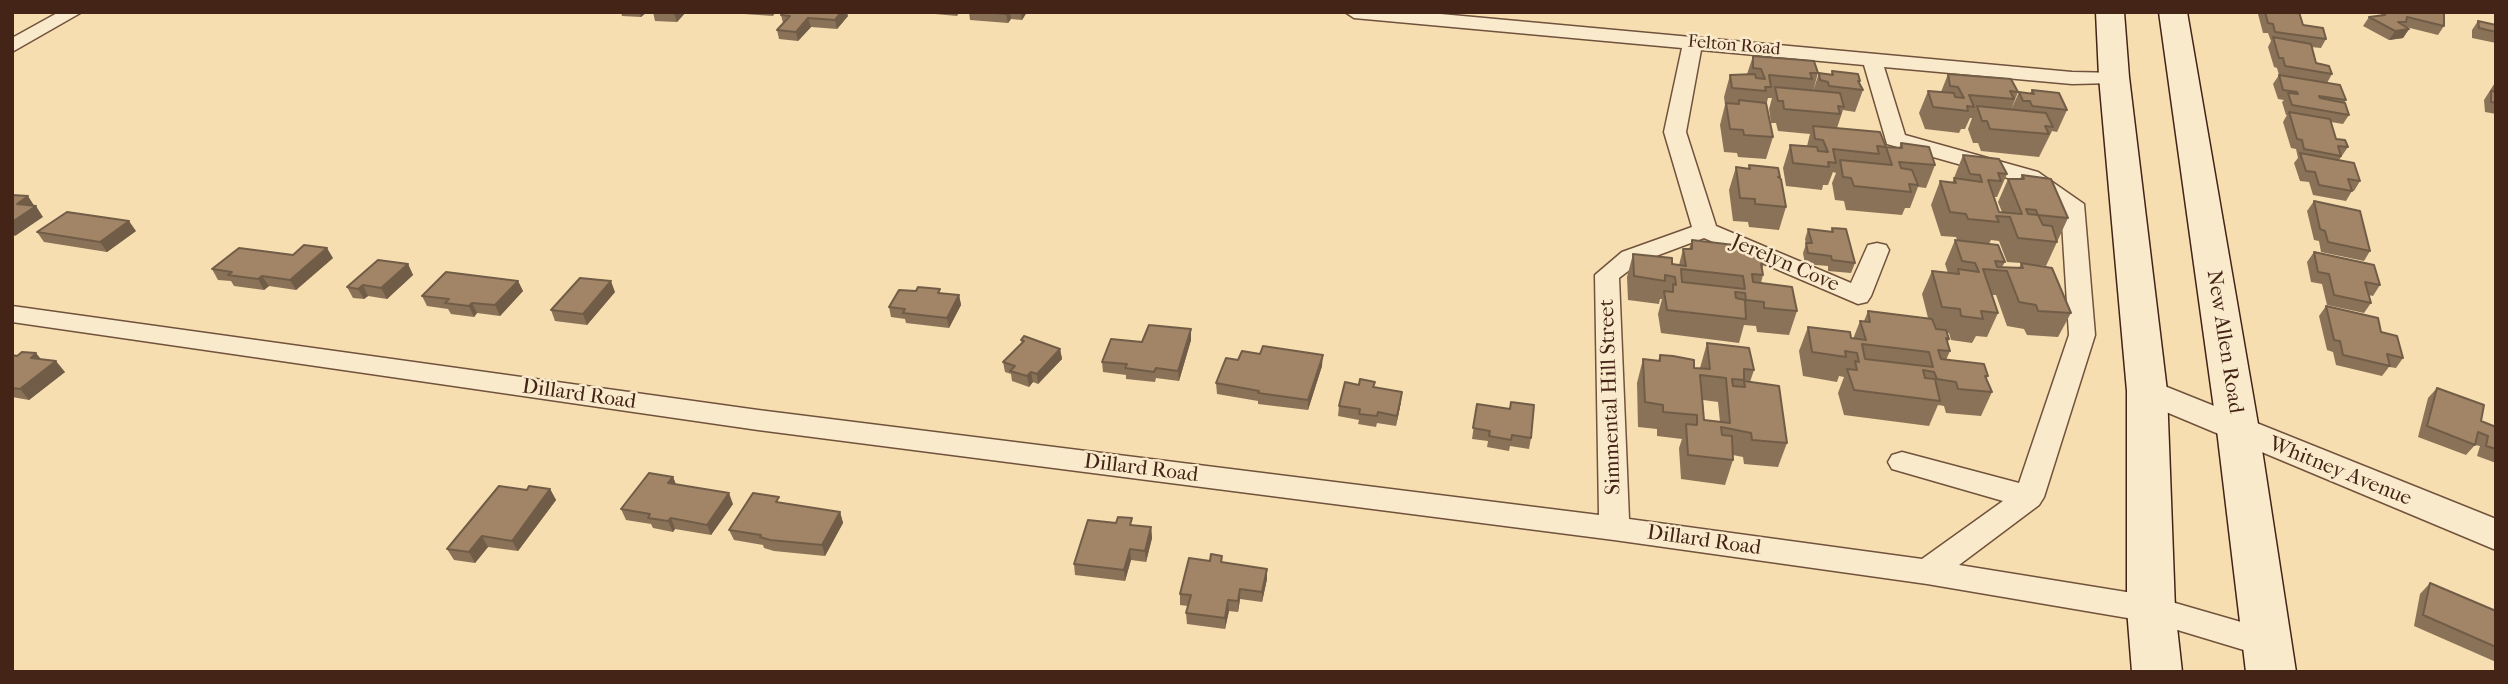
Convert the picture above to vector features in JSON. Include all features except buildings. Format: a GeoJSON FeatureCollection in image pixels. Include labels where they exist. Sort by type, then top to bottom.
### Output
{"type":"FeatureCollection","features":[{"type":"Feature","properties":{"kind":"main road"},"geometry":{"type":"LineString","coordinates":[[2110,12],[2114,77],[2147,391],[2151,609],[2157,672]]}},
{"type":"Feature","properties":{"kind":"main road","name":"New Allen Road"},"geometry":{"type":"LineString","coordinates":[[2173,12],[2238,430],[2269,657]]}},
{"type":"Feature","properties":{"kind":"street"},"geometry":{"type":"LineString","coordinates":[[12,46],[73,12]]}},
{"type":"Feature","properties":{"kind":"street","name":"Felton Road"},"geometry":{"type":"LineString","coordinates":[[1354,12],[2072,78],[2114,77]]}},
{"type":"Feature","properties":{"kind":"street"},"geometry":{"type":"LineString","coordinates":[[1693,43],[1675,132],[1705,230]]}},
{"type":"Feature","properties":{"kind":"street"},"geometry":{"type":"LineString","coordinates":[[1872,60],[1895,139],[2030,177],[2072,204],[2082,335],[2029,497],[1927,572]]}},
{"type":"Feature","properties":{"kind":"street","name":"Jerelyn Cove"},"geometry":{"type":"LineString","coordinates":[[1705,230],[1858,296],[1877,250]]}},
{"type":"Feature","properties":{"kind":"street","name":"Simmental Hill Street"},"geometry":{"type":"LineString","coordinates":[[1614,528],[1607,275],[1631,257],[1705,230]]}},
{"type":"Feature","properties":{"kind":"street","name":"Dillard Road"},"geometry":{"type":"LineString","coordinates":[[12,314],[758,421],[1614,528],[1927,572],[2151,609],[2269,657]]}},
{"type":"Feature","properties":{"kind":"street","name":"Whitney Avenue"},"geometry":{"type":"LineString","coordinates":[[2147,391],[2496,535]]}},
{"type":"Feature","properties":{"kind":"street"},"geometry":{"type":"LineString","coordinates":[[1902,462],[2029,497]]}}]}
